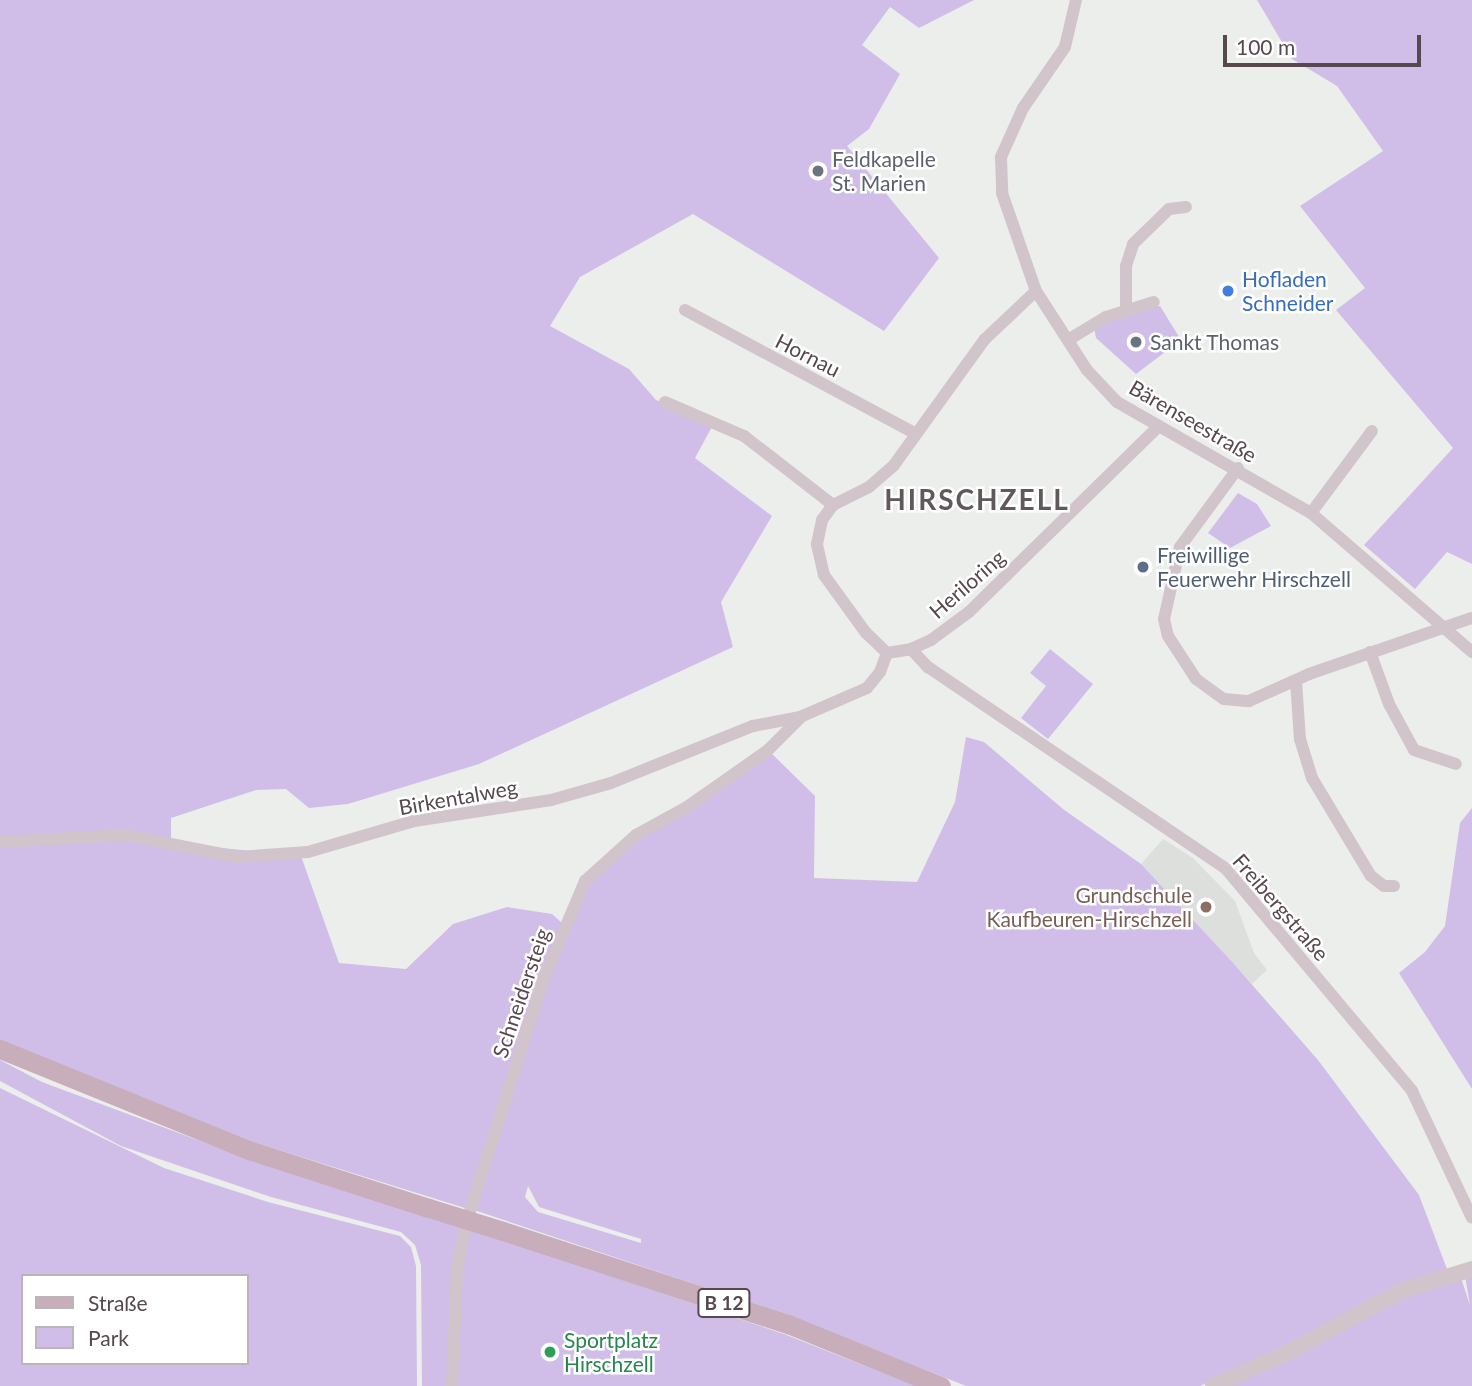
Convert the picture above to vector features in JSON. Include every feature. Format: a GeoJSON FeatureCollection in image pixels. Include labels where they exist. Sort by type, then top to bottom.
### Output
{"type":"FeatureCollection","features":[{"type":"Feature","properties":{"kind":"main road","name":"B 12"},"geometry":{"type":"LineString","coordinates":[[0,1049],[248,1150],[788,1324],[941,1386]]}},
{"type":"Feature","properties":{"kind":"street","name":"Bärenseestraße"},"geometry":{"type":"LineString","coordinates":[[1076,0],[1065,47],[1023,108],[1001,157],[1002,193],[1036,291],[1068,340],[1117,402],[1237,468],[1311,513],[1444,624],[1472,652]]}},
{"type":"Feature","properties":{"kind":"street"},"geometry":{"type":"LineString","coordinates":[[1126,308],[1126,266],[1133,244],[1161,215],[1185,207]]}},
{"type":"Feature","properties":{"kind":"street"},"geometry":{"type":"LineString","coordinates":[[887,653],[866,633],[824,575],[817,544],[822,520],[833,505],[869,487],[894,465],[914,433],[985,339],[1036,291]]}},
{"type":"Feature","properties":{"kind":"street"},"geometry":{"type":"LineString","coordinates":[[1068,340],[1126,308],[1154,302]]}},
{"type":"Feature","properties":{"kind":"street","name":"Hornau"},"geometry":{"type":"LineString","coordinates":[[685,310],[914,433]]}},
{"type":"Feature","properties":{"kind":"street"},"geometry":{"type":"LineString","coordinates":[[665,402],[744,436],[833,505]]}},
{"type":"Feature","properties":{"kind":"street","name":"Heriloring"},"geometry":{"type":"LineString","coordinates":[[887,653],[911,649],[969,612],[1159,426]]}},
{"type":"Feature","properties":{"kind":"street"},"geometry":{"type":"LineString","coordinates":[[1311,513],[1373,431]]}},
{"type":"Feature","properties":{"kind":"street"},"geometry":{"type":"LineString","coordinates":[[1237,468],[1180,547],[1165,603],[1168,636],[1196,679],[1224,699],[1249,701],[1444,624],[1472,618]]}},
{"type":"Feature","properties":{"kind":"street","name":"Freibergstraße"},"geometry":{"type":"LineString","coordinates":[[911,649],[928,667],[1226,869],[1412,1091],[1472,1217]]}},
{"type":"Feature","properties":{"kind":"street"},"geometry":{"type":"LineString","coordinates":[[1370,652],[1389,704],[1414,750],[1456,764]]}},
{"type":"Feature","properties":{"kind":"street","name":"Birkentalweg"},"geometry":{"type":"LineString","coordinates":[[0,842],[125,835],[237,857],[308,852],[414,821],[551,800],[611,783],[753,726],[800,717],[867,688],[880,672],[887,653]]}},
{"type":"Feature","properties":{"kind":"street"},"geometry":{"type":"LineString","coordinates":[[1296,681],[1300,739],[1312,778],[1371,876],[1384,886],[1394,886]]}},
{"type":"Feature","properties":{"kind":"street","name":"Schneidersteig"},"geometry":{"type":"LineString","coordinates":[[452,1386],[457,1268],[466,1224],[543,980],[585,881],[636,835],[687,807],[768,750],[800,717]]}},
{"type":"Feature","properties":{"kind":"street"},"geometry":{"type":"LineString","coordinates":[[1213,1386],[1289,1352],[1401,1291],[1472,1269]]}},
{"type":"Feature","properties":{"kind":"shaded area"},"geometry":{"type":"Polygon","coordinates":[[[1163,839],[1193,858],[1235,901],[1254,953],[1267,970],[1252,984],[1141,864],[1163,839]]]}},
{"type":"Feature","properties":{"kind":"green space"},"geometry":{"type":"Polygon","coordinates":[[[0,0],[974,0],[919,28],[890,7],[862,45],[900,74],[869,129],[847,146],[939,258],[884,331],[693,214],[580,277],[550,326],[629,369],[656,400],[714,423],[695,458],[772,516],[721,602],[733,647],[479,764],[348,804],[309,808],[286,789],[256,790],[171,818],[171,839],[0,837],[0,0]]]}},
{"type":"Feature","properties":{"kind":"green space"},"geometry":{"type":"Polygon","coordinates":[[[1257,0],[1472,0],[1472,564],[1447,552],[1415,589],[1364,545],[1453,448],[1336,310],[1365,288],[1300,206],[1383,151],[1337,86],[1292,59],[1257,0]]]}},
{"type":"Feature","properties":{"kind":"green space"},"geometry":{"type":"Polygon","coordinates":[[[1160,306],[1181,340],[1136,374],[1096,338],[1094,327],[1133,309],[1160,306]]]}},
{"type":"Feature","properties":{"kind":"green space"},"geometry":{"type":"Polygon","coordinates":[[[1238,493],[1257,504],[1271,526],[1230,548],[1208,533],[1238,493]]]}},
{"type":"Feature","properties":{"kind":"green space"},"geometry":{"type":"Polygon","coordinates":[[[1050,649],[1093,684],[1048,739],[1021,718],[1046,686],[1030,673],[1050,649]]]}},
{"type":"Feature","properties":{"kind":"green space"},"geometry":{"type":"Polygon","coordinates":[[[966,737],[984,742],[1063,809],[1141,864],[1318,1060],[1419,1195],[1447,1269],[1200,1386],[966,1386],[790,1316],[474,1210],[569,911],[606,858],[768,750],[815,796],[814,878],[917,882],[955,802],[966,737]],[[528,1186],[525,1197],[538,1212],[641,1243],[641,1239],[539,1207],[528,1186]]]}},
{"type":"Feature","properties":{"kind":"green space"},"geometry":{"type":"Polygon","coordinates":[[[1472,808],[1472,1089],[1399,973],[1425,952],[1445,926],[1460,823],[1472,808]]]}},
{"type":"Feature","properties":{"kind":"green space"},"geometry":{"type":"Polygon","coordinates":[[[125,838],[301,856],[339,963],[406,969],[453,924],[507,907],[552,914],[562,923],[468,1209],[250,1141],[0,1040],[0,845],[125,838]]]}},
{"type":"Feature","properties":{"kind":"green space"},"geometry":{"type":"Polygon","coordinates":[[[0,1060],[42,1082],[246,1158],[463,1227],[447,1386],[422,1386],[421,1265],[415,1245],[401,1232],[271,1197],[121,1146],[0,1081],[0,1060]]]}},
{"type":"Feature","properties":{"kind":"green space"},"geometry":{"type":"Polygon","coordinates":[[[0,1088],[164,1168],[268,1202],[400,1236],[411,1247],[416,1266],[417,1386],[0,1386],[0,1088]]]}},
{"type":"Feature","properties":{"kind":"green space"},"geometry":{"type":"Polygon","coordinates":[[[470,1229],[784,1334],[916,1386],[456,1386],[461,1267],[470,1229]]]}},
{"type":"Feature","properties":{"kind":"green space"},"geometry":{"type":"Polygon","coordinates":[[[1472,1275],[1472,1386],[1230,1386],[1403,1295],[1461,1278],[1470,1305],[1465,1276],[1472,1275]]]}},
{"type":"Feature","properties":{"kind":"place","name":"Feldkapelle St. Marien"},"geometry":{"type":"Point","coordinates":[818,171]}},
{"type":"Feature","properties":{"kind":"place","name":"Hofladen Schneider"},"geometry":{"type":"Point","coordinates":[1228,291]}},
{"type":"Feature","properties":{"kind":"place","name":"Sankt Thomas"},"geometry":{"type":"Point","coordinates":[1136,342]}},
{"type":"Feature","properties":{"kind":"place","name":"Freiwillige Feuerwehr Hirschzell"},"geometry":{"type":"Point","coordinates":[1143,567]}},
{"type":"Feature","properties":{"kind":"place","name":"Grundschule Kaufbeuren-Hirschzell"},"geometry":{"type":"Point","coordinates":[1206,907]}},
{"type":"Feature","properties":{"kind":"place","name":"Sportplatz Hirschzell"},"geometry":{"type":"Point","coordinates":[550,1352]}},
{"type":"Feature","properties":{"kind":"district","name":"HIRSCHZELL"},"geometry":{"type":"Point","coordinates":[977,499]}}]}
